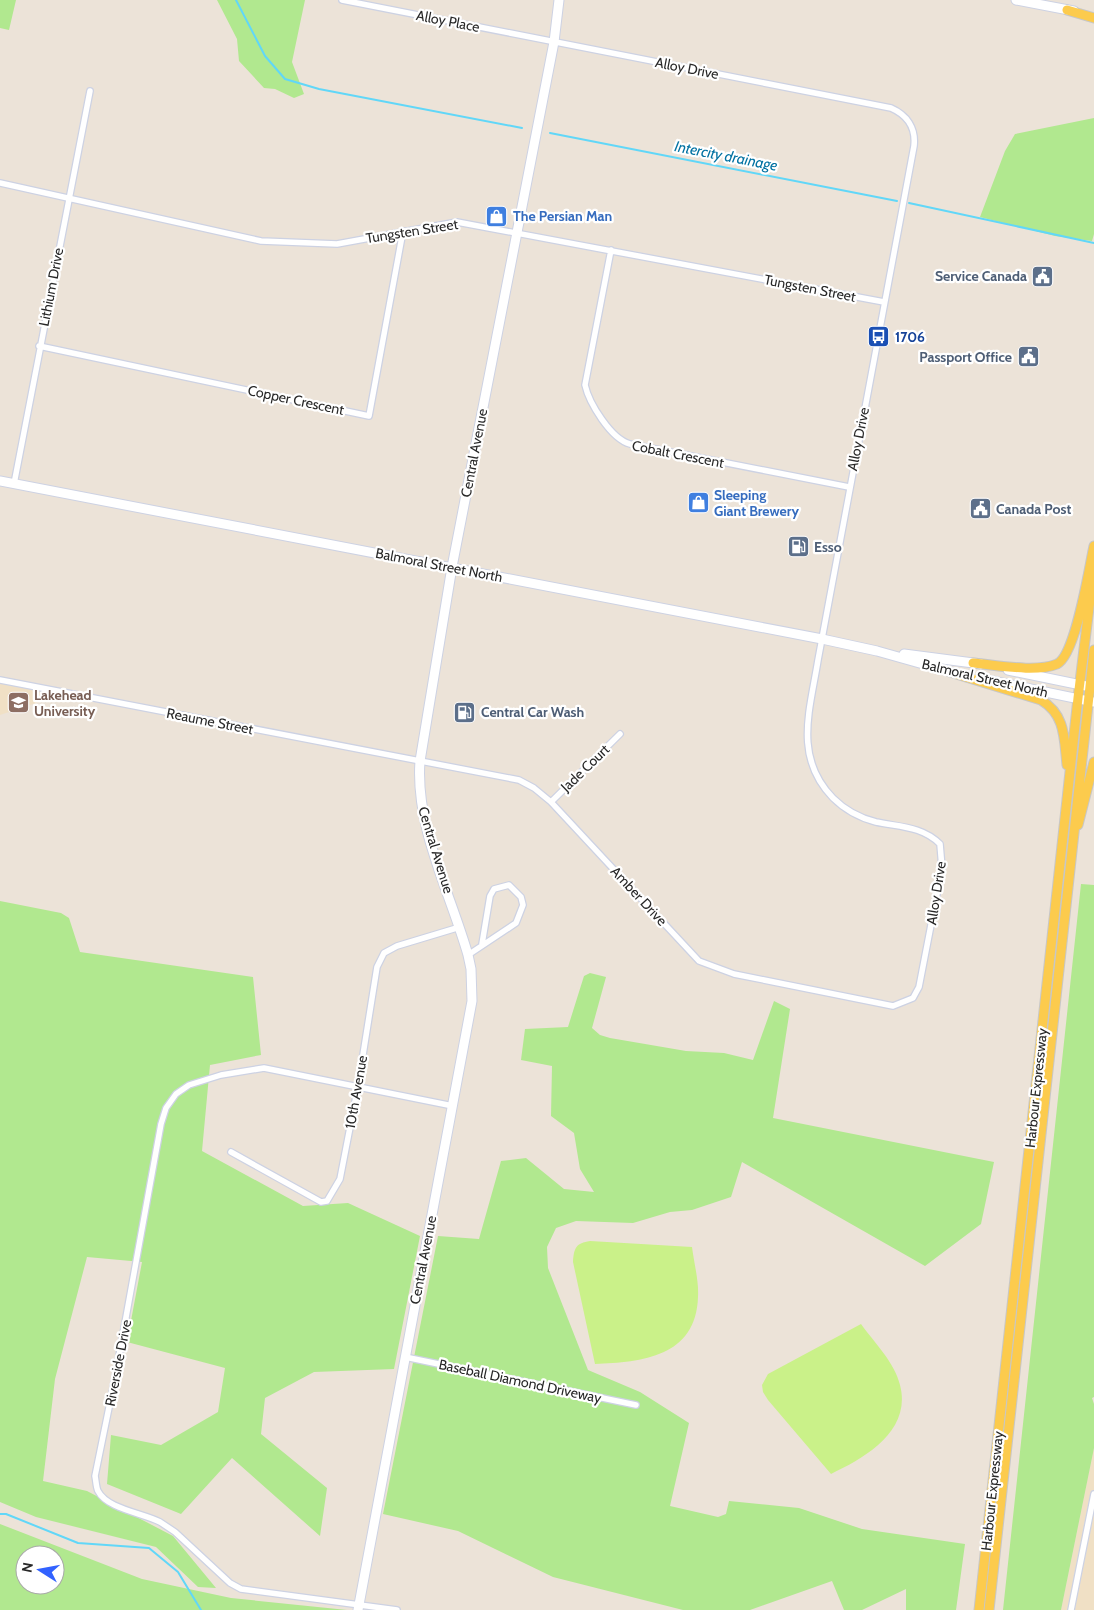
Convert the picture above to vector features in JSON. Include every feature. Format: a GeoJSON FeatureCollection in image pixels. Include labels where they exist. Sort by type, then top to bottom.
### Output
{"type":"FeatureCollection","features":[{"type":"Feature","properties":{"kind":"main road","name":"Central Avenue"},"geometry":{"type":"LineString","coordinates":[[358,1608],[470,1016],[472,985],[468,955],[424,818],[418,780],[420,761],[452,567],[554,42],[559,0]]}},
{"type":"Feature","properties":{"kind":"main road"},"geometry":{"type":"LineString","coordinates":[[1016,0],[1094,17]]}},
{"type":"Feature","properties":{"kind":"main road"},"geometry":{"type":"LineString","coordinates":[[1067,10],[1094,12]]}},
{"type":"Feature","properties":{"kind":"main road","name":"Balmoral Street North"},"geometry":{"type":"LineString","coordinates":[[0,481],[822,639],[877,651],[950,672],[1091,701]]}},
{"type":"Feature","properties":{"kind":"main road"},"geometry":{"type":"LineString","coordinates":[[973,663],[1037,668],[1058,664],[1064,658],[1072,642],[1094,546]]}},
{"type":"Feature","properties":{"kind":"main road","name":"Harbour Expressway"},"geometry":{"type":"LineString","coordinates":[[980,1610],[1078,698],[1094,567]]}},
{"type":"Feature","properties":{"kind":"main road","name":"Harbour Expressway"},"geometry":{"type":"LineString","coordinates":[[989,1610],[1069,864],[1091,701],[1094,650]]}},
{"type":"Feature","properties":{"kind":"main road","name":"Balmoral Street North"},"geometry":{"type":"LineString","coordinates":[[877,651],[973,663],[1092,688]]}},
{"type":"Feature","properties":{"kind":"main road"},"geometry":{"type":"LineString","coordinates":[[950,672],[1041,700],[1050,705],[1058,714],[1062,725],[1069,783]]}},
{"type":"Feature","properties":{"kind":"main road"},"geometry":{"type":"LineString","coordinates":[[1069,864],[1094,762]]}},
{"type":"Feature","properties":{"kind":"street","name":"Alloy Place"},"geometry":{"type":"LineString","coordinates":[[342,0],[554,42]]}},
{"type":"Feature","properties":{"kind":"street","name":"Alloy Drive"},"geometry":{"type":"LineString","coordinates":[[554,42],[880,106],[899,112],[911,124],[915,139],[849,487],[807,730],[807,751],[815,776],[847,810],[874,821],[921,830],[932,836],[940,844],[943,855],[919,987],[913,998],[904,1004],[894,1006],[873,1003]]}},
{"type":"Feature","properties":{"kind":"street","name":"Lithium Drive"},"geometry":{"type":"LineString","coordinates":[[14,484],[39,346],[90,91]]}},
{"type":"Feature","properties":{"kind":"street","name":"Tungsten Street"},"geometry":{"type":"LineString","coordinates":[[0,183],[261,241],[337,244],[457,222],[884,302]]}},
{"type":"Feature","properties":{"kind":"street","name":"Copper Crescent"},"geometry":{"type":"LineString","coordinates":[[39,346],[369,416],[403,231]]}},
{"type":"Feature","properties":{"kind":"street","name":"Cobalt Crescent"},"geometry":{"type":"LineString","coordinates":[[611,250],[585,385],[591,401],[618,439],[630,444],[849,487]]}},
{"type":"Feature","properties":{"kind":"street","name":"Reaume Street"},"geometry":{"type":"LineString","coordinates":[[0,680],[420,761]]}},
{"type":"Feature","properties":{"kind":"street","name":"Jade Court"},"geometry":{"type":"LineString","coordinates":[[551,802],[620,734]]}},
{"type":"Feature","properties":{"kind":"street","name":"Amber Drive"},"geometry":{"type":"LineString","coordinates":[[420,761],[519,780],[534,788],[551,802],[698,961],[734,974],[873,1003]]}},
{"type":"Feature","properties":{"kind":"street"},"geometry":{"type":"LineString","coordinates":[[468,955],[516,923],[523,905],[521,897],[509,884],[494,889],[490,896],[482,944]]}},
{"type":"Feature","properties":{"kind":"street","name":"10th Avenue"},"geometry":{"type":"LineString","coordinates":[[231,1152],[321,1202],[327,1201],[340,1179],[358,1086],[376,967],[384,953],[405,944],[460,927]]}},
{"type":"Feature","properties":{"kind":"street","name":"Riverside Drive"},"geometry":{"type":"LineString","coordinates":[[397,1610],[358,1608],[258,1593],[236,1587],[175,1532],[160,1522],[145,1514],[107,1502],[98,1491],[95,1476],[115,1378],[161,1124],[166,1108],[176,1094],[189,1086],[221,1074],[264,1068],[453,1106]]}},
{"type":"Feature","properties":{"kind":"street","name":"Baseball Diamond Driveway"},"geometry":{"type":"LineString","coordinates":[[405,1357],[636,1405]]}},
{"type":"Feature","properties":{"kind":"street"},"geometry":{"type":"LineString","coordinates":[[1071,1610],[1094,1494]]}},
{"type":"Feature","properties":{"kind":"shaded area","name":"Lakehead University"},"geometry":{"type":"Polygon","coordinates":[[[0,676],[72,691],[0,715],[0,676]]]}},
{"type":"Feature","properties":{"kind":"shaded area"},"geometry":{"type":"Polygon","coordinates":[[[1094,1448],[1094,1610],[1061,1610],[1094,1448]]]}},
{"type":"Feature","properties":{"kind":"green space"},"geometry":{"type":"Polygon","coordinates":[[[0,0],[16,0],[9,30],[0,28],[0,0]]]}},
{"type":"Feature","properties":{"kind":"green space"},"geometry":{"type":"Polygon","coordinates":[[[217,0],[305,0],[292,62],[304,94],[294,98],[275,89],[264,88],[239,61],[237,39],[217,0]]]}},
{"type":"Feature","properties":{"kind":"green space"},"geometry":{"type":"Polygon","coordinates":[[[1094,118],[1094,234],[1092,241],[1055,236],[980,217],[1005,151],[1015,134],[1094,118]]]}},
{"type":"Feature","properties":{"kind":"green space"},"geometry":{"type":"Polygon","coordinates":[[[1081,884],[1094,885],[1094,1397],[1092,1398],[1094,1404],[1094,1448],[1061,1610],[1003,1610],[1081,884]]]}},
{"type":"Feature","properties":{"kind":"green space"},"geometry":{"type":"Polygon","coordinates":[[[0,901],[61,913],[69,918],[80,952],[253,977],[261,1055],[210,1065],[202,1151],[303,1206],[348,1203],[420,1236],[394,1369],[314,1372],[265,1398],[261,1434],[327,1488],[320,1536],[232,1458],[181,1514],[107,1484],[111,1435],[161,1445],[218,1412],[225,1368],[127,1342],[142,1262],[87,1257],[55,1379],[43,1481],[87,1491],[173,1536],[216,1588],[198,1587],[156,1547],[36,1517],[0,1502],[0,901]]]}},
{"type":"Feature","properties":{"kind":"green space"},"geometry":{"type":"Polygon","coordinates":[[[590,973],[606,977],[592,1028],[600,1035],[610,1038],[686,1051],[724,1053],[753,1060],[774,1001],[790,1009],[773,1118],[994,1162],[981,1224],[925,1266],[742,1162],[731,1197],[692,1210],[670,1212],[633,1223],[576,1221],[556,1228],[547,1247],[548,1268],[588,1370],[640,1392],[689,1423],[670,1506],[718,1517],[726,1514],[729,1501],[799,1508],[862,1529],[965,1544],[956,1610],[906,1610],[906,1589],[862,1610],[844,1610],[832,1581],[750,1610],[683,1610],[553,1577],[458,1531],[383,1514],[438,1236],[479,1239],[501,1161],[526,1158],[564,1189],[594,1192],[580,1169],[574,1133],[551,1116],[552,1066],[521,1060],[525,1029],[568,1027],[584,976],[590,973]]]}},
{"type":"Feature","properties":{"kind":"green space"},"geometry":{"type":"Polygon","coordinates":[[[590,1241],[692,1247],[698,1291],[695,1317],[688,1332],[677,1344],[648,1358],[595,1364],[573,1262],[577,1247],[582,1243],[590,1241]]]}},
{"type":"Feature","properties":{"kind":"green space"},"geometry":{"type":"Polygon","coordinates":[[[861,1324],[894,1369],[900,1385],[902,1401],[899,1416],[883,1441],[858,1460],[831,1474],[768,1400],[763,1392],[762,1385],[768,1374],[861,1324]]]}},
{"type":"Feature","properties":{"kind":"green space"},"geometry":{"type":"Polygon","coordinates":[[[0,1524],[54,1545],[15,1545],[15,1595],[65,1595],[65,1549],[142,1579],[231,1598],[347,1610],[0,1610],[0,1524]]]}},
{"type":"Feature","properties":{"kind":"waterway","name":"Intercity drainage"},"geometry":{"type":"LineString","coordinates":[[236,0],[265,56],[285,79],[319,89],[522,128]]}},
{"type":"Feature","properties":{"kind":"waterway","name":"Intercity drainage"},"geometry":{"type":"LineString","coordinates":[[550,133],[897,201]]}},
{"type":"Feature","properties":{"kind":"waterway","name":"Intercity drainage"},"geometry":{"type":"LineString","coordinates":[[909,203],[1094,243]]}},
{"type":"Feature","properties":{"kind":"waterway"},"geometry":{"type":"LineString","coordinates":[[0,1514],[6,1514],[78,1543],[149,1548],[178,1572],[201,1610]]}},
{"type":"Feature","properties":{"kind":"place","name":"The Persian Man"},"geometry":{"type":"Point","coordinates":[497,216]}},
{"type":"Feature","properties":{"kind":"place","name":"Service Canada"},"geometry":{"type":"Point","coordinates":[1043,276]}},
{"type":"Feature","properties":{"kind":"place","name":"1706"},"geometry":{"type":"Point","coordinates":[879,337]}},
{"type":"Feature","properties":{"kind":"place","name":"Passport Office"},"geometry":{"type":"Point","coordinates":[1028,357]}},
{"type":"Feature","properties":{"kind":"place","name":"Sleeping Giant Brewery"},"geometry":{"type":"Point","coordinates":[698,503]}},
{"type":"Feature","properties":{"kind":"place","name":"Canada Post"},"geometry":{"type":"Point","coordinates":[980,509]}},
{"type":"Feature","properties":{"kind":"place","name":"Esso"},"geometry":{"type":"Point","coordinates":[798,547]}},
{"type":"Feature","properties":{"kind":"place","name":"Lakehead University"},"geometry":{"type":"Point","coordinates":[18,703]}},
{"type":"Feature","properties":{"kind":"place","name":"Central Car Wash"},"geometry":{"type":"Point","coordinates":[465,712]}}]}
